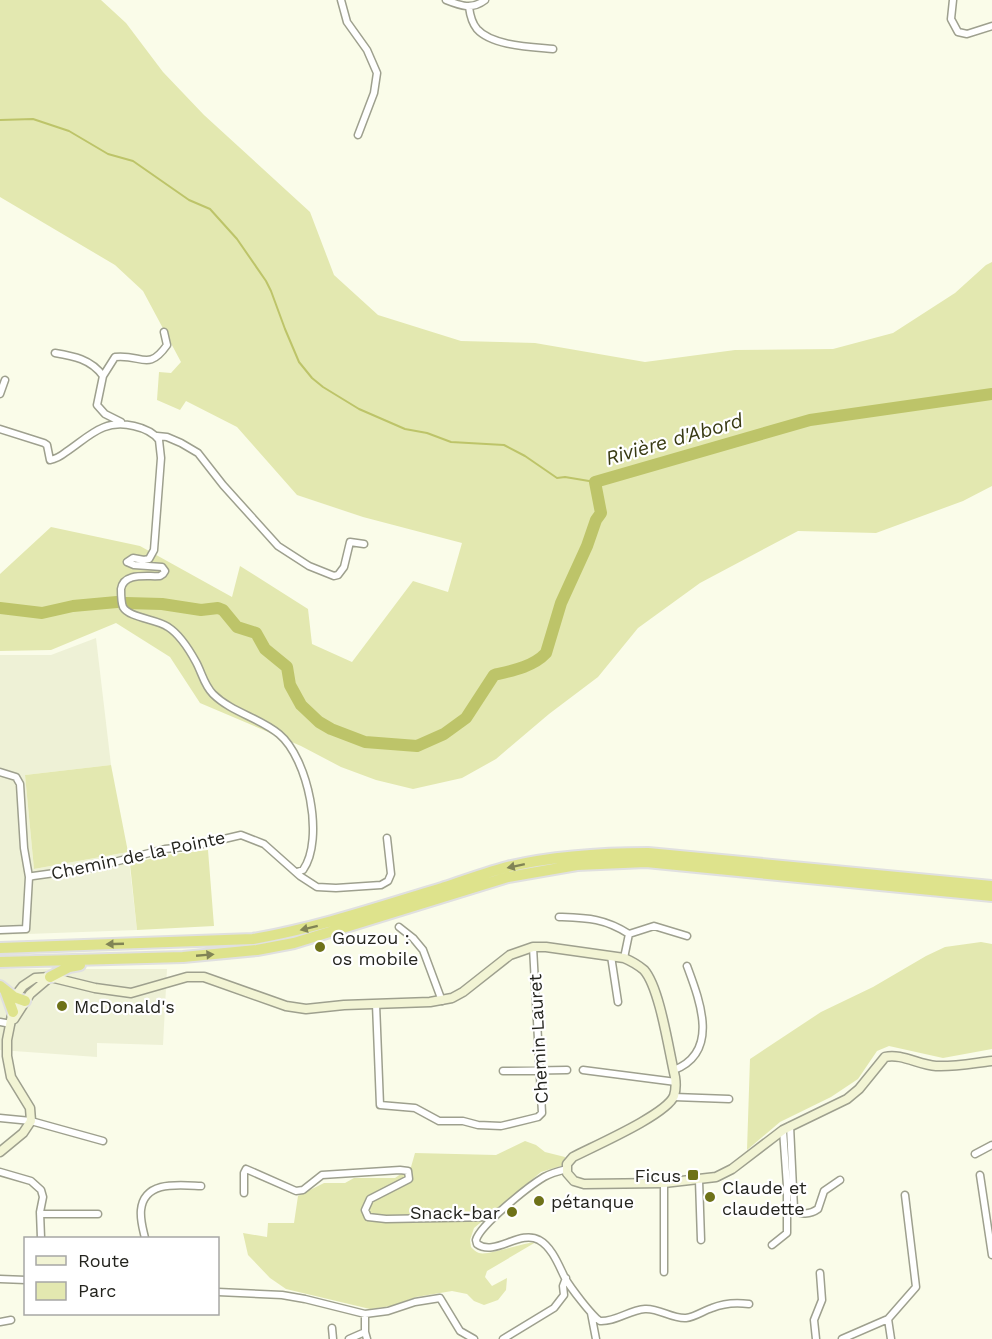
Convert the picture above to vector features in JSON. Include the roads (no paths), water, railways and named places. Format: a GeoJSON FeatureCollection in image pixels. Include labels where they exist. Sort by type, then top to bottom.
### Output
{"type":"FeatureCollection","features":[{"type":"Feature","properties":{"kind":"highway"},"geometry":{"type":"LineString","coordinates":[[0,948],[253,939],[324,924],[506,868],[544,860],[614,854],[648,854],[992,886]]}},
{"type":"Feature","properties":{"kind":"highway"},"geometry":{"type":"LineString","coordinates":[[50,977],[69,967],[87,964],[257,950],[294,944],[508,877],[577,865],[646,862],[992,896]]}},
{"type":"Feature","properties":{"kind":"highway"},"geometry":{"type":"LineString","coordinates":[[0,962],[183,957]]}},
{"type":"Feature","properties":{"kind":"highway"},"geometry":{"type":"LineString","coordinates":[[2,988],[20,999]]}},
{"type":"Feature","properties":{"kind":"highway"},"geometry":{"type":"LineString","coordinates":[[2,988],[12,1018]]}},
{"type":"Feature","properties":{"kind":"main road"},"geometry":{"type":"LineString","coordinates":[[0,1152],[23,1133],[31,1121],[30,1108],[11,1077],[4,1040],[20,999],[19,991],[29,980],[42,976],[95,988],[131,993],[195,976],[214,979],[286,1006],[306,1009],[442,1001],[463,992],[510,955],[533,947],[546,946],[624,958],[644,970],[654,988],[674,1070],[676,1082],[674,1097],[658,1113],[573,1157],[567,1169],[570,1177],[584,1184],[664,1183],[699,1180],[725,1173],[787,1128],[847,1099],[859,1089],[885,1057],[898,1057],[926,1065],[945,1066],[992,1061]]}},
{"type":"Feature","properties":{"kind":"street"},"geometry":{"type":"LineString","coordinates":[[341,0],[347,22],[367,50],[377,73],[374,93],[358,135]]}},
{"type":"Feature","properties":{"kind":"street"},"geometry":{"type":"LineString","coordinates":[[446,0],[469,7],[485,0]]}},
{"type":"Feature","properties":{"kind":"street"},"geometry":{"type":"LineString","coordinates":[[953,0],[951,19],[958,32],[967,34],[992,26]]}},
{"type":"Feature","properties":{"kind":"street"},"geometry":{"type":"LineString","coordinates":[[469,7],[477,29],[490,37],[521,46],[553,49]]}},
{"type":"Feature","properties":{"kind":"street"},"geometry":{"type":"LineString","coordinates":[[124,424],[105,414],[97,405],[103,375],[115,357],[129,356],[147,361],[157,357],[167,345],[164,332]]}},
{"type":"Feature","properties":{"kind":"street"},"geometry":{"type":"LineString","coordinates":[[55,353],[84,360],[94,365],[103,375]]}},
{"type":"Feature","properties":{"kind":"street"},"geometry":{"type":"LineString","coordinates":[[0,394],[5,380]]}},
{"type":"Feature","properties":{"kind":"street"},"geometry":{"type":"LineString","coordinates":[[0,429],[44,442],[50,460],[58,458],[112,423],[138,427],[157,436],[167,437],[181,443],[198,453],[223,485],[278,546],[309,566],[334,576],[338,575],[344,567],[350,542],[364,544]]}},
{"type":"Feature","properties":{"kind":"street"},"geometry":{"type":"LineString","coordinates":[[157,436],[161,458],[154,550],[149,559],[133,558],[128,562],[134,565],[162,567],[165,571],[160,576],[130,577],[124,581],[121,592],[122,603],[130,614],[152,619],[168,627],[192,654],[212,692],[228,705],[281,735],[290,747],[303,775],[313,823],[313,845],[310,858],[303,870],[297,872]]}},
{"type":"Feature","properties":{"kind":"street"},"geometry":{"type":"LineString","coordinates":[[0,772],[16,777],[20,784],[24,849],[29,878]]}},
{"type":"Feature","properties":{"kind":"street","name":"Chemin de la Pointe"},"geometry":{"type":"LineString","coordinates":[[0,930],[26,929],[29,878],[91,868],[165,849],[209,843],[237,835],[248,836],[264,844],[308,883],[317,887],[381,885],[388,880],[391,874],[387,838]]}},
{"type":"Feature","properties":{"kind":"street"},"geometry":{"type":"LineString","coordinates":[[559,916],[597,919],[608,922],[629,934],[654,926],[674,930],[687,936]]}},
{"type":"Feature","properties":{"kind":"street"},"geometry":{"type":"LineString","coordinates":[[399,927],[423,950],[442,1001]]}},
{"type":"Feature","properties":{"kind":"street"},"geometry":{"type":"LineString","coordinates":[[624,958],[629,934]]}},
{"type":"Feature","properties":{"kind":"street","name":"Chemin Lauret"},"geometry":{"type":"LineString","coordinates":[[376,1004],[379,1104],[381,1106],[415,1108],[432,1118],[443,1121],[464,1120],[478,1125],[501,1126],[538,1117],[541,1114],[533,947]]}},
{"type":"Feature","properties":{"kind":"street"},"geometry":{"type":"LineString","coordinates":[[611,956],[618,1002]]}},
{"type":"Feature","properties":{"kind":"street"},"geometry":{"type":"LineString","coordinates":[[674,1070],[690,1062],[701,1044],[703,1033],[697,994],[687,966]]}},
{"type":"Feature","properties":{"kind":"street"},"geometry":{"type":"LineString","coordinates":[[0,1022],[12,1018]]}},
{"type":"Feature","properties":{"kind":"street"},"geometry":{"type":"LineString","coordinates":[[503,1071],[567,1070]]}},
{"type":"Feature","properties":{"kind":"street"},"geometry":{"type":"LineString","coordinates":[[583,1070],[676,1082]]}},
{"type":"Feature","properties":{"kind":"street"},"geometry":{"type":"LineString","coordinates":[[674,1097],[729,1100]]}},
{"type":"Feature","properties":{"kind":"street"},"geometry":{"type":"LineString","coordinates":[[0,1118],[31,1121],[103,1141]]}},
{"type":"Feature","properties":{"kind":"street"},"geometry":{"type":"LineString","coordinates":[[787,1128],[796,1212],[800,1214],[815,1211],[820,1206],[824,1191],[840,1180]]}},
{"type":"Feature","properties":{"kind":"street"},"geometry":{"type":"LineString","coordinates":[[772,1245],[787,1233],[787,1128]]}},
{"type":"Feature","properties":{"kind":"street"},"geometry":{"type":"LineString","coordinates":[[975,1154],[992,1145]]}},
{"type":"Feature","properties":{"kind":"street"},"geometry":{"type":"LineString","coordinates":[[244,1192],[246,1169],[296,1191],[303,1190],[322,1175],[400,1170],[408,1171],[410,1179],[370,1199],[365,1210],[368,1217],[386,1219],[495,1217]]}},
{"type":"Feature","properties":{"kind":"street"},"geometry":{"type":"LineString","coordinates":[[567,1169],[544,1177],[495,1217],[477,1235],[476,1240],[479,1247],[488,1248],[525,1238],[537,1239],[546,1246],[566,1278],[600,1321],[607,1321],[648,1308],[683,1318],[724,1304],[748,1304]]}},
{"type":"Feature","properties":{"kind":"street"},"geometry":{"type":"LineString","coordinates":[[0,1172],[27,1179],[38,1186],[43,1197],[40,1214],[41,1237]]}},
{"type":"Feature","properties":{"kind":"street"},"geometry":{"type":"LineString","coordinates":[[980,1175],[992,1255]]}},
{"type":"Feature","properties":{"kind":"street"},"geometry":{"type":"LineString","coordinates":[[699,1180],[701,1240]]}},
{"type":"Feature","properties":{"kind":"street"},"geometry":{"type":"LineString","coordinates":[[664,1183],[664,1272]]}},
{"type":"Feature","properties":{"kind":"street"},"geometry":{"type":"LineString","coordinates":[[144,1237],[141,1210],[143,1198],[148,1192],[169,1185],[201,1186]]}},
{"type":"Feature","properties":{"kind":"street"},"geometry":{"type":"LineString","coordinates":[[843,1339],[888,1319],[916,1287],[905,1195]]}},
{"type":"Feature","properties":{"kind":"street"},"geometry":{"type":"LineString","coordinates":[[40,1214],[98,1214]]}},
{"type":"Feature","properties":{"kind":"street"},"geometry":{"type":"LineString","coordinates":[[816,1339],[814,1320],[822,1300],[820,1273]]}},
{"type":"Feature","properties":{"kind":"street"},"geometry":{"type":"LineString","coordinates":[[503,1339],[554,1308],[564,1295],[563,1286],[566,1278]]}},
{"type":"Feature","properties":{"kind":"street"},"geometry":{"type":"LineString","coordinates":[[0,1279],[24,1280]]}},
{"type":"Feature","properties":{"kind":"street"},"geometry":{"type":"LineString","coordinates":[[219,1292],[282,1295],[365,1314],[388,1311],[415,1302],[440,1298],[460,1331],[474,1339]]}},
{"type":"Feature","properties":{"kind":"street"},"geometry":{"type":"LineString","coordinates":[[591,1312],[596,1339]]}},
{"type":"Feature","properties":{"kind":"street"},"geometry":{"type":"LineString","coordinates":[[350,1339],[366,1336],[365,1314]]}},
{"type":"Feature","properties":{"kind":"street"},"geometry":{"type":"LineString","coordinates":[[888,1319],[891,1339]]}},
{"type":"Feature","properties":{"kind":"street"},"geometry":{"type":"LineString","coordinates":[[0,1322],[10,1320]]}},
{"type":"Feature","properties":{"kind":"street"},"geometry":{"type":"LineString","coordinates":[[332,1328],[333,1339]]}},
{"type":"Feature","properties":{"kind":"waterway"},"geometry":{"type":"LineString","coordinates":[[0,120],[33,119],[69,131],[108,154],[133,161],[189,200],[210,209],[237,239],[266,281],[299,362],[323,387],[359,409],[405,429],[427,433],[451,442],[504,445],[557,478],[565,477],[595,482]]}},
{"type":"Feature","properties":{"kind":"waterway","name":"Rivière d'Abord"},"geometry":{"type":"LineString","coordinates":[[126,603],[223,610],[237,627],[256,633],[265,649],[287,667],[290,685],[301,705],[319,722],[365,742],[417,746],[444,734],[466,718],[494,675],[528,665],[546,653],[561,603],[601,513],[595,482],[810,420],[992,394]]}},
{"type":"Feature","properties":{"kind":"waterway","name":"Rivière d'Abord"},"geometry":{"type":"LineString","coordinates":[[0,608],[42,613],[73,606],[117,602]]}},
{"type":"Feature","properties":{"kind":"place","name":"Gouzou : os mobile"},"geometry":{"type":"Point","coordinates":[320,947]}},
{"type":"Feature","properties":{"kind":"place","name":"McDonald's"},"geometry":{"type":"Point","coordinates":[62,1006]}},
{"type":"Feature","properties":{"kind":"place","name":"Ficus"},"geometry":{"type":"Point","coordinates":[693,1175]}},
{"type":"Feature","properties":{"kind":"place","name":"Claude et claudette"},"geometry":{"type":"Point","coordinates":[710,1197]}},
{"type":"Feature","properties":{"kind":"place","name":"pétanque"},"geometry":{"type":"Point","coordinates":[539,1201]}},
{"type":"Feature","properties":{"kind":"place","name":"Snack-bar"},"geometry":{"type":"Point","coordinates":[512,1212]}}]}
